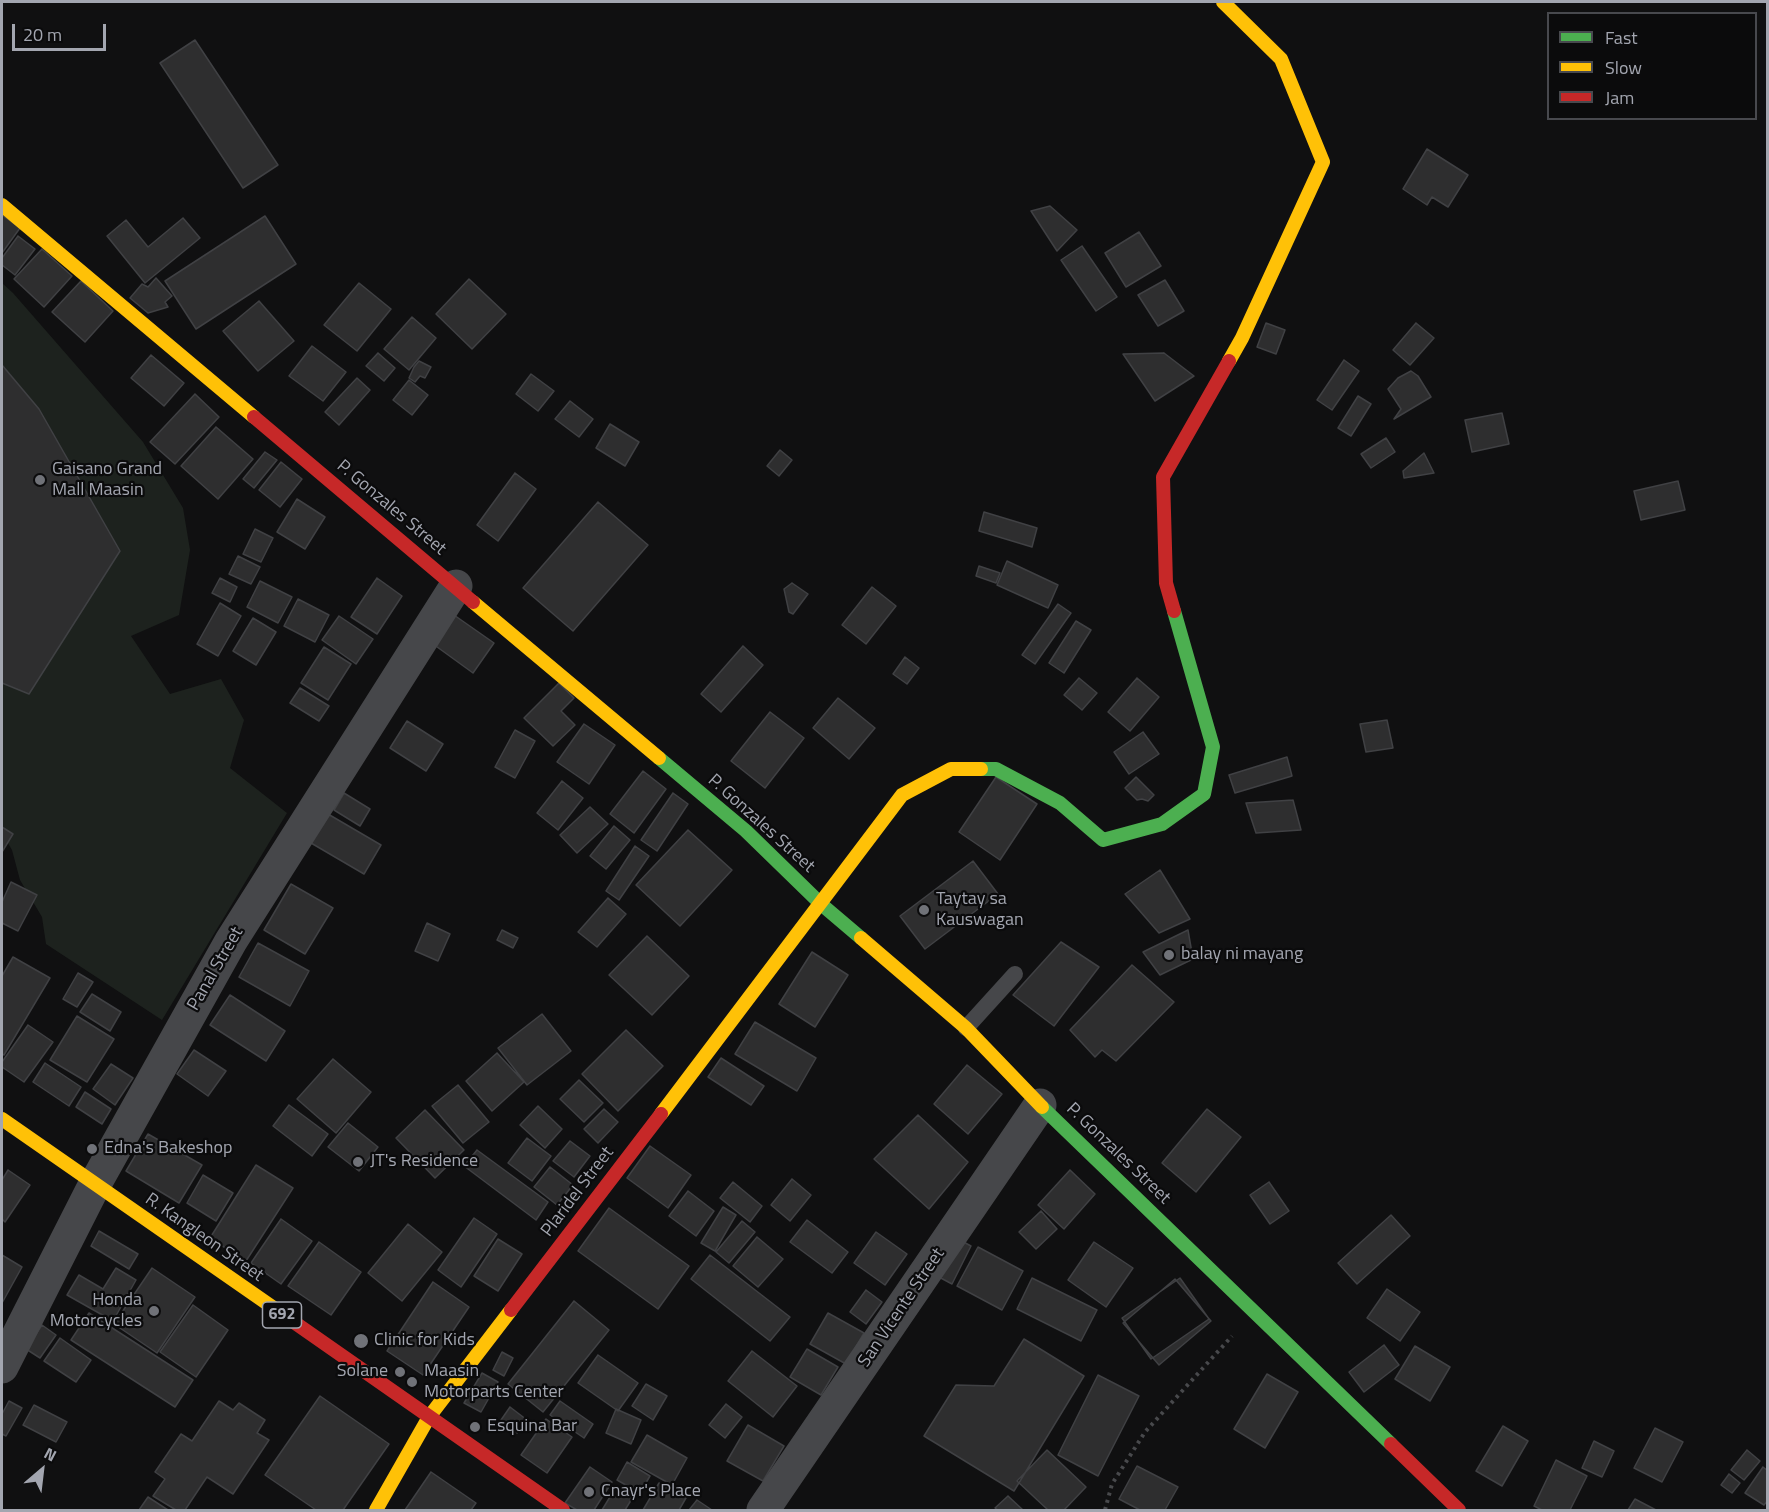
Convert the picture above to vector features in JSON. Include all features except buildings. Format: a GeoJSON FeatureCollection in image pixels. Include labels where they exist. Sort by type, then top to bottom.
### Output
{"type":"FeatureCollection","features":[{"type":"Feature","properties":{"kind":"street","name":"Plaridel Street"},"geometry":{"type":"LineString","coordinates":[[376,1510],[429,1417],[902,795],[951,768],[996,769],[1060,803],[1103,840],[1162,824],[1204,794],[1213,747],[1166,583],[1163,477],[1242,338],[1323,162],[1281,59],[1223,2]]}},
{"type":"Feature","properties":{"kind":"street","name":"P. Gonzales Street"},"geometry":{"type":"LineString","coordinates":[[2,206],[746,831],[821,904],[966,1028],[1040,1105],[1459,1510]]}},
{"type":"Feature","properties":{"kind":"street","name":"Panal Street"},"geometry":{"type":"LineString","coordinates":[[2,1367],[10,1330],[231,941],[456,586]]}},
{"type":"Feature","properties":{"kind":"street","name":"San Vicente Street"},"geometry":{"type":"LineString","coordinates":[[763,1510],[1040,1105]]}},
{"type":"Feature","properties":{"kind":"street","name":"R. Kangleon Street"},"geometry":{"type":"LineString","coordinates":[[2,1119],[563,1510]]}},
{"type":"Feature","properties":{"kind":"lane"},"geometry":{"type":"LineString","coordinates":[[966,1028],[1015,974]]}},
{"type":"Feature","properties":{"kind":"path"},"geometry":{"type":"LineString","coordinates":[[1105,1510],[1112,1485],[1145,1432],[1254,1311]]}},
{"type":"Feature","properties":{"kind":"shaded area"},"geometry":{"type":"Polygon","coordinates":[[[2,283],[143,442],[183,508],[190,550],[179,615],[131,636],[170,694],[221,679],[244,720],[230,768],[287,813],[162,1020],[46,944],[42,917],[20,880],[12,850],[2,833],[2,283]]]}},
{"type":"Feature","properties":{"kind":"traffic: fast"},"geometry":{"type":"LineString","coordinates":[[981,769],[996,769],[1060,803],[1103,840],[1162,824],[1204,794],[1213,747],[1174,611]]}},
{"type":"Feature","properties":{"kind":"traffic: fast"},"geometry":{"type":"LineString","coordinates":[[659,758],[746,831],[821,904],[861,938]]}},
{"type":"Feature","properties":{"kind":"traffic: fast"},"geometry":{"type":"LineString","coordinates":[[1042,1107],[1391,1444]]}},
{"type":"Feature","properties":{"kind":"traffic: slow"},"geometry":{"type":"LineString","coordinates":[[1223,2],[1281,59],[1323,162],[1242,338],[1229,361]]}},
{"type":"Feature","properties":{"kind":"traffic: slow"},"geometry":{"type":"LineString","coordinates":[[2,205],[254,417]]}},
{"type":"Feature","properties":{"kind":"traffic: slow"},"geometry":{"type":"LineString","coordinates":[[473,602],[659,758]]}},
{"type":"Feature","properties":{"kind":"traffic: slow"},"geometry":{"type":"LineString","coordinates":[[661,1114],[902,795],[951,769],[981,769]]}},
{"type":"Feature","properties":{"kind":"traffic: slow"},"geometry":{"type":"LineString","coordinates":[[861,938],[966,1028],[1042,1107]]}},
{"type":"Feature","properties":{"kind":"traffic: slow"},"geometry":{"type":"LineString","coordinates":[[2,1119],[278,1311]]}},
{"type":"Feature","properties":{"kind":"traffic: slow"},"geometry":{"type":"LineString","coordinates":[[376,1510],[429,1417],[511,1310]]}},
{"type":"Feature","properties":{"kind":"traffic: jam"},"geometry":{"type":"LineString","coordinates":[[1174,611],[1166,583],[1163,477],[1229,361]]}},
{"type":"Feature","properties":{"kind":"traffic: jam"},"geometry":{"type":"LineString","coordinates":[[254,417],[473,602]]}},
{"type":"Feature","properties":{"kind":"traffic: jam"},"geometry":{"type":"LineString","coordinates":[[511,1310],[661,1114]]}},
{"type":"Feature","properties":{"kind":"traffic: jam"},"geometry":{"type":"LineString","coordinates":[[278,1311],[563,1510]]}},
{"type":"Feature","properties":{"kind":"traffic: jam"},"geometry":{"type":"LineString","coordinates":[[1391,1444],[1459,1510]]}},
{"type":"Feature","properties":{"kind":"place","name":"Gaisano Grand Mall Maasin"},"geometry":{"type":"Point","coordinates":[40,480]}},
{"type":"Feature","properties":{"kind":"place","name":"Taytay sa Kauswagan"},"geometry":{"type":"Point","coordinates":[924,910]}},
{"type":"Feature","properties":{"kind":"place","name":"balay ni mayang"},"geometry":{"type":"Point","coordinates":[1169,955]}},
{"type":"Feature","properties":{"kind":"place","name":"Edna's Bakeshop"},"geometry":{"type":"Point","coordinates":[92,1149]}},
{"type":"Feature","properties":{"kind":"place","name":"JT's Residence"},"geometry":{"type":"Point","coordinates":[358,1162]}},
{"type":"Feature","properties":{"kind":"place","name":"Honda Motorcycles"},"geometry":{"type":"Point","coordinates":[154,1311]}},
{"type":"Feature","properties":{"kind":"place","name":"Clinic for Kids"},"geometry":{"type":"Point","coordinates":[361,1341]}},
{"type":"Feature","properties":{"kind":"place","name":"Solane"},"geometry":{"type":"Point","coordinates":[400,1372]}},
{"type":"Feature","properties":{"kind":"place","name":"Maasin Motorparts Center"},"geometry":{"type":"Point","coordinates":[412,1382]}},
{"type":"Feature","properties":{"kind":"place","name":"Esquina Bar"},"geometry":{"type":"Point","coordinates":[475,1427]}},
{"type":"Feature","properties":{"kind":"place","name":"Cnayr's Place"},"geometry":{"type":"Point","coordinates":[589,1492]}}]}
